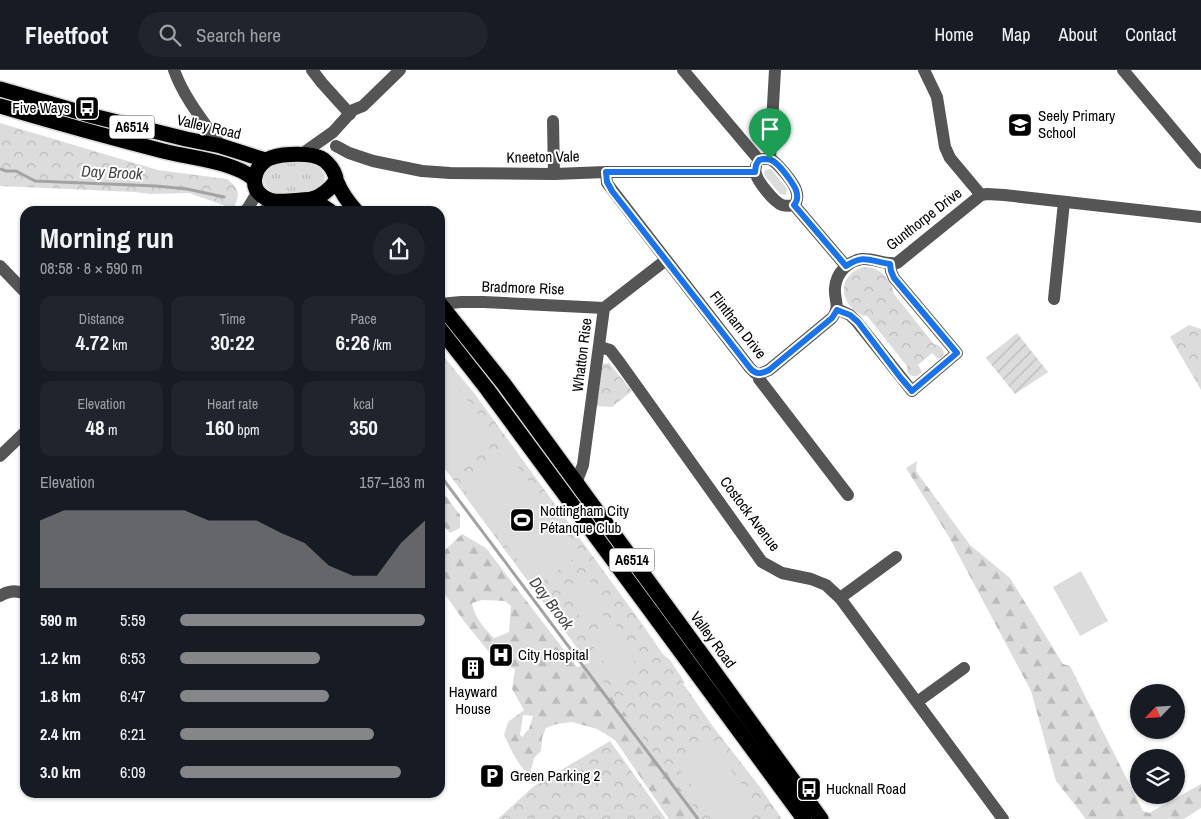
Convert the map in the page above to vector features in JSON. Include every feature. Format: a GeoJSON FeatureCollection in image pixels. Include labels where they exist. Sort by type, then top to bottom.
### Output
{"type":"FeatureCollection","features":[{"type":"Feature","properties":{"kind":"highway","name":"Valley Road"},"geometry":{"type":"LineString","coordinates":[[0,89],[135,127],[221,146],[265,160]]}},
{"type":"Feature","properties":{"kind":"highway","name":"A6514"},"geometry":{"type":"LineString","coordinates":[[0,106],[164,152],[226,165],[246,173],[269,206],[312,199]]}},
{"type":"Feature","properties":{"kind":"highway"},"geometry":{"type":"LineString","coordinates":[[256,185],[256,172],[265,160],[274,156],[302,154],[322,159],[329,165],[336,181],[352,206]]}},
{"type":"Feature","properties":{"kind":"highway"},"geometry":{"type":"LineString","coordinates":[[312,199],[325,193],[336,181]]}},
{"type":"Feature","properties":{"kind":"highway"},"geometry":{"type":"LineString","coordinates":[[312,199],[322,206]]}},
{"type":"Feature","properties":{"kind":"highway","name":"Valley Road"},"geometry":{"type":"LineString","coordinates":[[445,310],[504,384],[821,819]]}},
{"type":"Feature","properties":{"kind":"highway","name":"A6514"},"geometry":{"type":"LineString","coordinates":[[445,335],[481,381],[804,819]]}},
{"type":"Feature","properties":{"kind":"highway"},"geometry":{"type":"LineString","coordinates":[[564,493],[576,483]]}},
{"type":"Feature","properties":{"kind":"street"},"geometry":{"type":"LineString","coordinates":[[174,70],[178,82],[186,95],[221,146]]}},
{"type":"Feature","properties":{"kind":"street"},"geometry":{"type":"LineString","coordinates":[[312,70],[350,114]]}},
{"type":"Feature","properties":{"kind":"street"},"geometry":{"type":"LineString","coordinates":[[302,154],[333,132],[353,110],[363,106],[400,70]]}},
{"type":"Feature","properties":{"kind":"street"},"geometry":{"type":"LineString","coordinates":[[683,70],[761,164]]}},
{"type":"Feature","properties":{"kind":"street"},"geometry":{"type":"LineString","coordinates":[[761,164],[777,164],[796,189],[798,197],[794,205],[780,204],[763,186],[761,164],[775,70]]}},
{"type":"Feature","properties":{"kind":"street"},"geometry":{"type":"LineString","coordinates":[[924,70],[937,97],[945,148],[950,158],[981,195]]}},
{"type":"Feature","properties":{"kind":"street"},"geometry":{"type":"LineString","coordinates":[[1123,70],[1201,163]]}},
{"type":"Feature","properties":{"kind":"street"},"geometry":{"type":"LineString","coordinates":[[329,165],[342,134],[359,117],[363,106]]}},
{"type":"Feature","properties":{"kind":"street"},"geometry":{"type":"LineString","coordinates":[[553,121],[554,174]]}},
{"type":"Feature","properties":{"kind":"street","name":"Kneeton Vale"},"geometry":{"type":"LineString","coordinates":[[336,146],[349,153],[373,161],[422,171],[450,173],[554,174],[761,164]]}},
{"type":"Feature","properties":{"kind":"street","name":"Flintham Drive"},"geometry":{"type":"LineString","coordinates":[[606,172],[607,182],[612,191],[750,368],[758,374],[759,379],[848,495]]}},
{"type":"Feature","properties":{"kind":"street"},"geometry":{"type":"LineString","coordinates":[[247,206],[256,185]]}},
{"type":"Feature","properties":{"kind":"street","name":"Gunthorpe Drive"},"geometry":{"type":"LineString","coordinates":[[846,266],[864,259],[890,264],[897,263],[981,195],[987,194],[1201,216]]}},
{"type":"Feature","properties":{"kind":"street"},"geometry":{"type":"LineString","coordinates":[[1054,299],[1064,202]]}},
{"type":"Feature","properties":{"kind":"street"},"geometry":{"type":"LineString","coordinates":[[758,374],[769,370],[832,318],[837,310],[836,282],[846,266],[794,205]]}},
{"type":"Feature","properties":{"kind":"street","name":"Whatton Rise"},"geometry":{"type":"LineString","coordinates":[[576,483],[583,465],[604,308],[666,260]]}},
{"type":"Feature","properties":{"kind":"street"},"geometry":{"type":"LineString","coordinates":[[837,310],[850,315],[858,322],[912,391],[957,353],[894,278],[890,264]]}},
{"type":"Feature","properties":{"kind":"street"},"geometry":{"type":"LineString","coordinates":[[0,266],[20,287]]}},
{"type":"Feature","properties":{"kind":"street","name":"Bradmore Rise"},"geometry":{"type":"LineString","coordinates":[[445,304],[484,302],[604,308]]}},
{"type":"Feature","properties":{"kind":"street","name":"Costock Avenue"},"geometry":{"type":"LineString","coordinates":[[600,347],[610,350],[620,363],[762,562],[782,573],[811,579],[826,585],[840,598],[1003,819]]}},
{"type":"Feature","properties":{"kind":"street"},"geometry":{"type":"LineString","coordinates":[[1,453],[20,436]]}},
{"type":"Feature","properties":{"kind":"street"},"geometry":{"type":"LineString","coordinates":[[840,598],[896,557]]}},
{"type":"Feature","properties":{"kind":"street"},"geometry":{"type":"LineString","coordinates":[[0,596],[4,593],[20,592]]}},
{"type":"Feature","properties":{"kind":"street"},"geometry":{"type":"LineString","coordinates":[[916,702],[964,668]]}},
{"type":"Feature","properties":{"kind":"green space"},"geometry":{"type":"Polygon","coordinates":[[[0,123],[158,170],[227,179],[235,186],[238,197],[234,206],[225,206],[189,193],[151,194],[0,186],[0,123]]]}},
{"type":"Feature","properties":{"kind":"green space"},"geometry":{"type":"Polygon","coordinates":[[[310,163],[316,165],[323,172],[325,178],[320,187],[312,192],[305,194],[275,193],[269,190],[264,183],[265,171],[272,165],[310,163]]]}},
{"type":"Feature","properties":{"kind":"green space"},"geometry":{"type":"Polygon","coordinates":[[[771,169],[787,189],[786,195],[780,194],[764,175],[765,170],[771,169]]]}},
{"type":"Feature","properties":{"kind":"green space"},"geometry":{"type":"Polygon","coordinates":[[[863,267],[875,269],[884,274],[893,288],[894,294],[934,344],[940,346],[943,350],[944,354],[942,357],[937,358],[932,353],[918,365],[921,373],[917,376],[909,374],[907,366],[867,316],[853,309],[845,297],[844,285],[847,279],[856,270],[863,267]]]}},
{"type":"Feature","properties":{"kind":"green space"},"geometry":{"type":"Polygon","coordinates":[[[1189,325],[1201,329],[1201,390],[1170,337],[1189,325]]]}},
{"type":"Feature","properties":{"kind":"green space"},"geometry":{"type":"Polygon","coordinates":[[[1017,333],[1048,372],[1015,394],[986,358],[1017,333]]]}},
{"type":"Feature","properties":{"kind":"green space"},"geometry":{"type":"Polygon","coordinates":[[[445,358],[474,393],[640,621],[714,728],[760,787],[782,819],[702,819],[606,687],[598,672],[580,652],[445,469],[445,358]]]}},
{"type":"Feature","properties":{"kind":"green space"},"geometry":{"type":"Polygon","coordinates":[[[609,363],[632,391],[612,407],[596,406],[603,364],[609,363]]]}},
{"type":"Feature","properties":{"kind":"green space"},"geometry":{"type":"Polygon","coordinates":[[[448,375],[497,439],[449,474],[445,469],[445,377],[448,375]]]}},
{"type":"Feature","properties":{"kind":"green space","name":"Nottingham City Pétanque Club"},"geometry":{"type":"Polygon","coordinates":[[[508,453],[581,553],[537,586],[463,486],[508,453]]]}},
{"type":"Feature","properties":{"kind":"green space"},"geometry":{"type":"Polygon","coordinates":[[[917,461],[916,471],[970,545],[1010,578],[1063,664],[1070,666],[1130,785],[1130,804],[1139,804],[1143,811],[1149,813],[1165,804],[1185,804],[1185,793],[1201,784],[1201,808],[1184,819],[1086,819],[1056,781],[1031,691],[949,537],[906,468],[917,461]]]}},
{"type":"Feature","properties":{"kind":"green space"},"geometry":{"type":"Polygon","coordinates":[[[445,495],[460,515],[460,528],[450,533],[445,528],[445,495]]]}},
{"type":"Feature","properties":{"kind":"green space"},"geometry":{"type":"Polygon","coordinates":[[[462,534],[486,548],[577,667],[600,659],[655,648],[670,660],[685,683],[678,684],[709,819],[669,819],[615,740],[597,729],[572,722],[546,728],[542,738],[541,751],[534,758],[530,774],[525,771],[515,757],[504,735],[508,722],[524,710],[512,689],[515,669],[497,662],[445,594],[445,550],[462,534]],[[482,600],[472,603],[477,618],[494,638],[509,632],[511,606],[505,601],[482,600]],[[523,715],[520,735],[523,737],[529,729],[533,716],[523,715]]]}},
{"type":"Feature","properties":{"kind":"green space"},"geometry":{"type":"Polygon","coordinates":[[[1081,571],[1108,621],[1080,636],[1053,587],[1081,571]]]}},
{"type":"Feature","properties":{"kind":"green space"},"geometry":{"type":"Polygon","coordinates":[[[589,578],[605,619],[583,627],[568,585],[589,578]]]}},
{"type":"Feature","properties":{"kind":"green space"},"geometry":{"type":"Polygon","coordinates":[[[607,626],[617,626],[622,639],[636,655],[630,671],[615,679],[592,645],[591,639],[607,626]]]}},
{"type":"Feature","properties":{"kind":"green space"},"geometry":{"type":"Polygon","coordinates":[[[610,741],[666,819],[498,819],[534,786],[610,741]]]}},
{"type":"Feature","properties":{"kind":"green space"},"geometry":{"type":"Polygon","coordinates":[[[710,743],[760,809],[747,819],[717,819],[678,768],[710,743]]]}},
{"type":"Feature","properties":{"kind":"waterway","name":"Day Brook"},"geometry":{"type":"LineString","coordinates":[[0,169],[16,171],[35,181],[156,186],[187,189],[224,197]]}},
{"type":"Feature","properties":{"kind":"waterway","name":"Day Brook"},"geometry":{"type":"LineString","coordinates":[[445,482],[698,819]]}},
{"type":"Feature","properties":{"kind":"place","name":"Five Ways"},"geometry":{"type":"Point","coordinates":[87,108]}},
{"type":"Feature","properties":{"kind":"place","name":"Seely Primary School"},"geometry":{"type":"Point","coordinates":[1020,125]}},
{"type":"Feature","properties":{"kind":"place","name":"Nottingham City Pétanque Club"},"geometry":{"type":"Point","coordinates":[522,520]}},
{"type":"Feature","properties":{"kind":"place","name":"City Hospital"},"geometry":{"type":"Point","coordinates":[501,655]}},
{"type":"Feature","properties":{"kind":"place","name":"Hayward House"},"geometry":{"type":"Point","coordinates":[473,668]}},
{"type":"Feature","properties":{"kind":"place","name":"Green Parking 2"},"geometry":{"type":"Point","coordinates":[492,776]}},
{"type":"Feature","properties":{"kind":"place","name":"Hucknall Road"},"geometry":{"type":"Point","coordinates":[809,789]}},
{"type":"Feature","properties":{"kind":"route"},"geometry":{"type":"LineString","coordinates":[[770,159],[777,164],[796,189],[798,197],[794,205],[846,266],[852,262],[864,259],[890,264],[894,278],[900,286],[957,353],[912,391],[858,322],[850,315],[837,310],[832,318],[769,370],[762,374],[752,371],[612,191],[607,182],[606,172],[755,172],[759,160],[770,159]]}}]}
